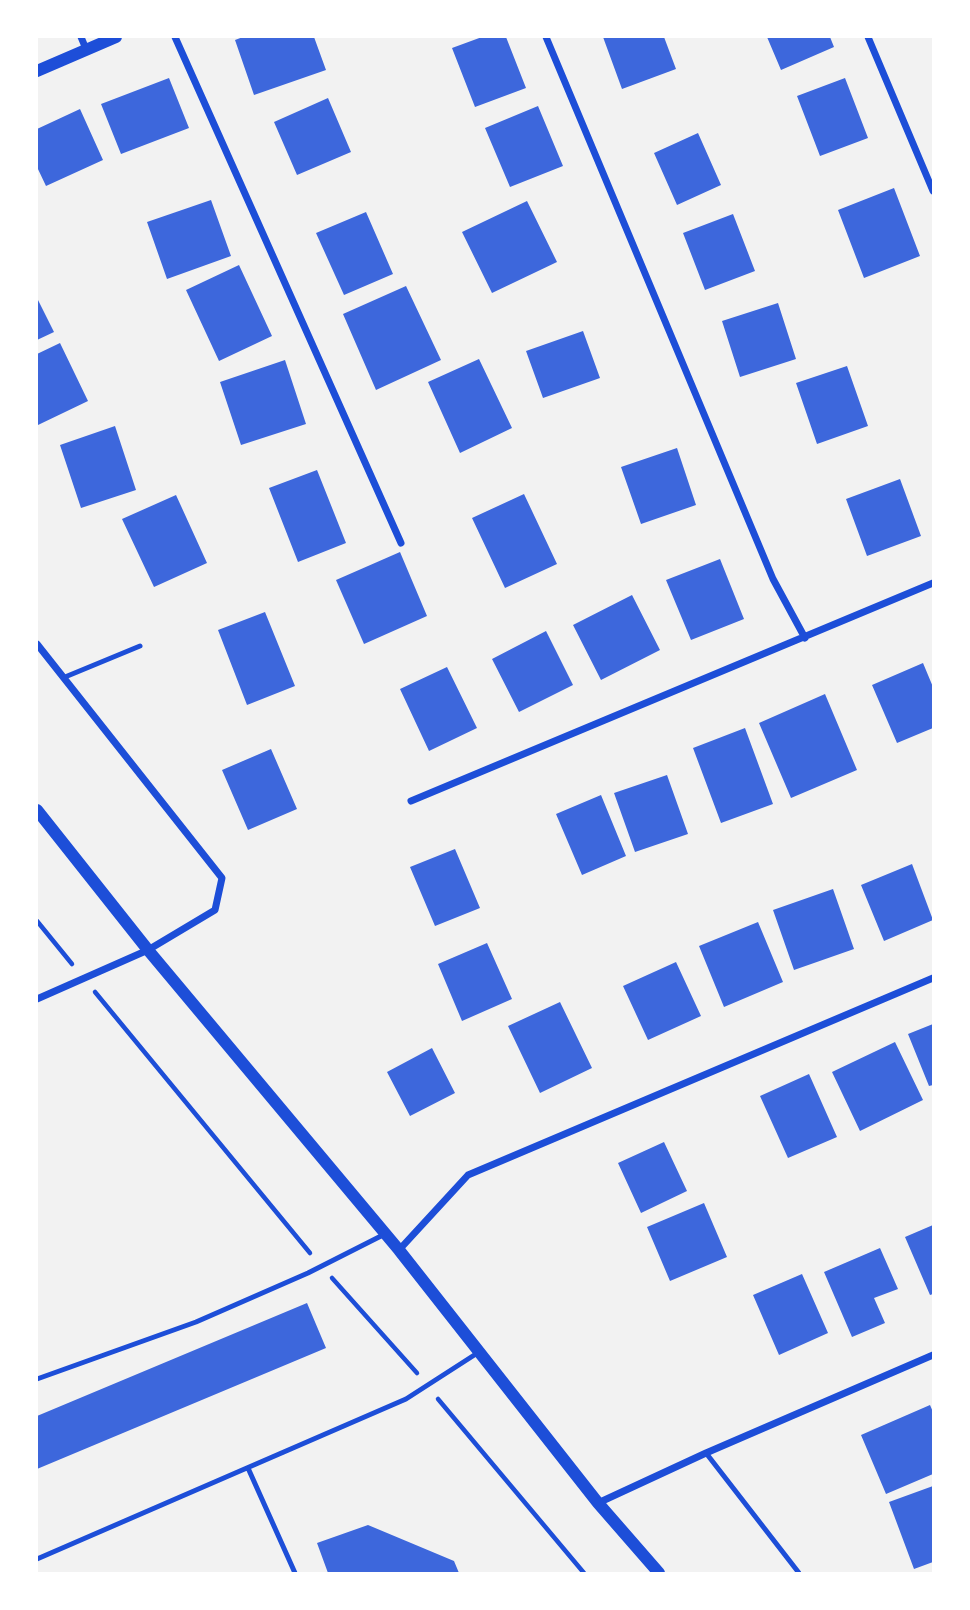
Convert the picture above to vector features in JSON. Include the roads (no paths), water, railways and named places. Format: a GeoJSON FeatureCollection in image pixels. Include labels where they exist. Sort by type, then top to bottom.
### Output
{"type":"FeatureCollection","features":[{"type":"Feature","properties":{"kind":"street"},"geometry":{"type":"LineString","coordinates":[[37,71],[84,43],[116,37]]}},
{"type":"Feature","properties":{"kind":"street"},"geometry":{"type":"LineString","coordinates":[[175,37],[401,543]]}},
{"type":"Feature","properties":{"kind":"street"},"geometry":{"type":"LineString","coordinates":[[546,37],[773,579],[805,638]]}},
{"type":"Feature","properties":{"kind":"street"},"geometry":{"type":"LineString","coordinates":[[868,37],[933,191]]}},
{"type":"Feature","properties":{"kind":"street"},"geometry":{"type":"LineString","coordinates":[[411,801],[933,583]]}},
{"type":"Feature","properties":{"kind":"street"},"geometry":{"type":"LineString","coordinates":[[37,643],[222,878],[215,910],[148,950],[37,999]]}},
{"type":"Feature","properties":{"kind":"street"},"geometry":{"type":"LineString","coordinates":[[37,810],[148,950],[399,1250],[598,1503],[659,1573]]}},
{"type":"Feature","properties":{"kind":"street"},"geometry":{"type":"LineString","coordinates":[[399,1250],[468,1175],[933,978]]}},
{"type":"Feature","properties":{"kind":"street"},"geometry":{"type":"LineString","coordinates":[[598,1503],[933,1355]]}},
{"type":"Feature","properties":{"kind":"lane"},"geometry":{"type":"LineString","coordinates":[[65,677],[140,646]]}},
{"type":"Feature","properties":{"kind":"lane"},"geometry":{"type":"LineString","coordinates":[[37,1379],[196,1322],[385,1234]]}},
{"type":"Feature","properties":{"kind":"lane"},"geometry":{"type":"LineString","coordinates":[[37,1559],[406,1399],[480,1352]]}},
{"type":"Feature","properties":{"kind":"lane"},"geometry":{"type":"LineString","coordinates":[[706,1453],[799,1573]]}},
{"type":"Feature","properties":{"kind":"lane"},"geometry":{"type":"LineString","coordinates":[[248,1468],[295,1573]]}}]}
